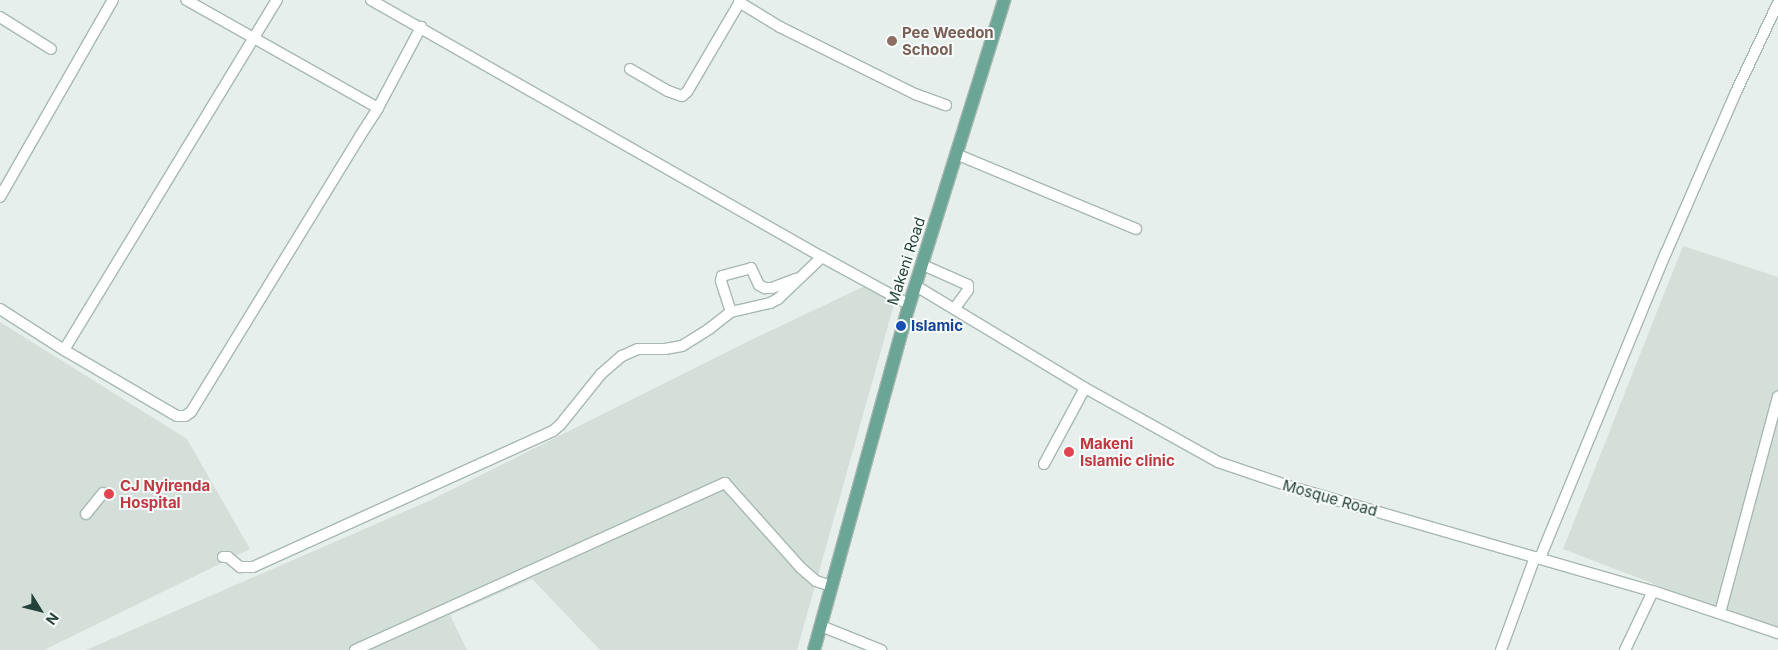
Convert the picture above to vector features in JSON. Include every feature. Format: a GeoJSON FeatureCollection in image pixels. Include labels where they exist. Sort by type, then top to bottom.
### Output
{"type":"FeatureCollection","features":[{"type":"Feature","properties":{"kind":"main road","name":"Makeni Road"},"geometry":{"type":"LineString","coordinates":[[814,650],[910,305],[1004,0]]}},
{"type":"Feature","properties":{"kind":"street"},"geometry":{"type":"LineString","coordinates":[[0,197],[113,0]]}},
{"type":"Feature","properties":{"kind":"street"},"geometry":{"type":"LineString","coordinates":[[186,0],[252,39],[378,108]]}},
{"type":"Feature","properties":{"kind":"street"},"geometry":{"type":"LineString","coordinates":[[64,350],[277,0]]}},
{"type":"Feature","properties":{"kind":"street"},"geometry":{"type":"LineString","coordinates":[[371,0],[822,257],[910,305]]}},
{"type":"Feature","properties":{"kind":"street"},"geometry":{"type":"LineString","coordinates":[[630,69],[668,91],[682,96],[690,86],[740,1],[780,27],[915,94],[946,105]]}},
{"type":"Feature","properties":{"kind":"street"},"geometry":{"type":"LineString","coordinates":[[1501,650],[1537,557],[1670,244],[1735,94],[1778,3]]}},
{"type":"Feature","properties":{"kind":"street"},"geometry":{"type":"LineString","coordinates":[[0,17],[51,49]]}},
{"type":"Feature","properties":{"kind":"street"},"geometry":{"type":"LineString","coordinates":[[0,309],[64,350],[177,416],[191,412],[378,108],[421,27]]}},
{"type":"Feature","properties":{"kind":"street"},"geometry":{"type":"LineString","coordinates":[[956,154],[1136,229]]}},
{"type":"Feature","properties":{"kind":"street"},"geometry":{"type":"LineString","coordinates":[[223,557],[228,558],[240,567],[252,567],[553,431],[601,374],[622,356],[638,349],[665,349],[682,346],[731,312],[770,303],[778,299],[822,257]]}},
{"type":"Feature","properties":{"kind":"street"},"geometry":{"type":"LineString","coordinates":[[923,265],[968,285],[968,290],[955,308]]}},
{"type":"Feature","properties":{"kind":"street"},"geometry":{"type":"LineString","coordinates":[[731,312],[721,281],[722,276],[751,268],[759,285],[772,288],[801,276]]}},
{"type":"Feature","properties":{"kind":"street","name":"Mosque Road"},"geometry":{"type":"LineString","coordinates":[[916,286],[1085,388],[1218,462],[1295,488],[1653,591],[1778,633]]}},
{"type":"Feature","properties":{"kind":"street"},"geometry":{"type":"LineString","coordinates":[[1044,464],[1085,388]]}},
{"type":"Feature","properties":{"kind":"street"},"geometry":{"type":"LineString","coordinates":[[1720,614],[1778,397]]}},
{"type":"Feature","properties":{"kind":"street"},"geometry":{"type":"LineString","coordinates":[[355,650],[725,483],[802,568],[816,581],[831,586]]}},
{"type":"Feature","properties":{"kind":"street"},"geometry":{"type":"LineString","coordinates":[[86,514],[103,493]]}},
{"type":"Feature","properties":{"kind":"street"},"geometry":{"type":"LineString","coordinates":[[1625,650],[1653,591]]}},
{"type":"Feature","properties":{"kind":"street"},"geometry":{"type":"LineString","coordinates":[[821,626],[881,650]]}},
{"type":"Feature","properties":{"kind":"shaded area"},"geometry":{"type":"Polygon","coordinates":[[[1683,246],[1778,277],[1778,628],[1680,594],[1563,549],[1683,246]]]}},
{"type":"Feature","properties":{"kind":"shaded area"},"geometry":{"type":"Polygon","coordinates":[[[867,285],[895,301],[797,650],[600,650],[532,579],[450,615],[467,650],[86,650],[431,500],[755,338],[867,285]]]}},
{"type":"Feature","properties":{"kind":"shaded area","name":"CJ Nyirenda Hospital"},"geometry":{"type":"Polygon","coordinates":[[[0,322],[187,439],[250,549],[44,650],[0,650],[0,322]]]}},
{"type":"Feature","properties":{"kind":"place","name":"Pee Weedon School"},"geometry":{"type":"Point","coordinates":[892,41]}},
{"type":"Feature","properties":{"kind":"place","name":"Islamic"},"geometry":{"type":"Point","coordinates":[901,326]}},
{"type":"Feature","properties":{"kind":"place","name":"Makeni Islamic clinic"},"geometry":{"type":"Point","coordinates":[1069,452]}},
{"type":"Feature","properties":{"kind":"place","name":"CJ Nyirenda Hospital"},"geometry":{"type":"Point","coordinates":[109,494]}}]}
